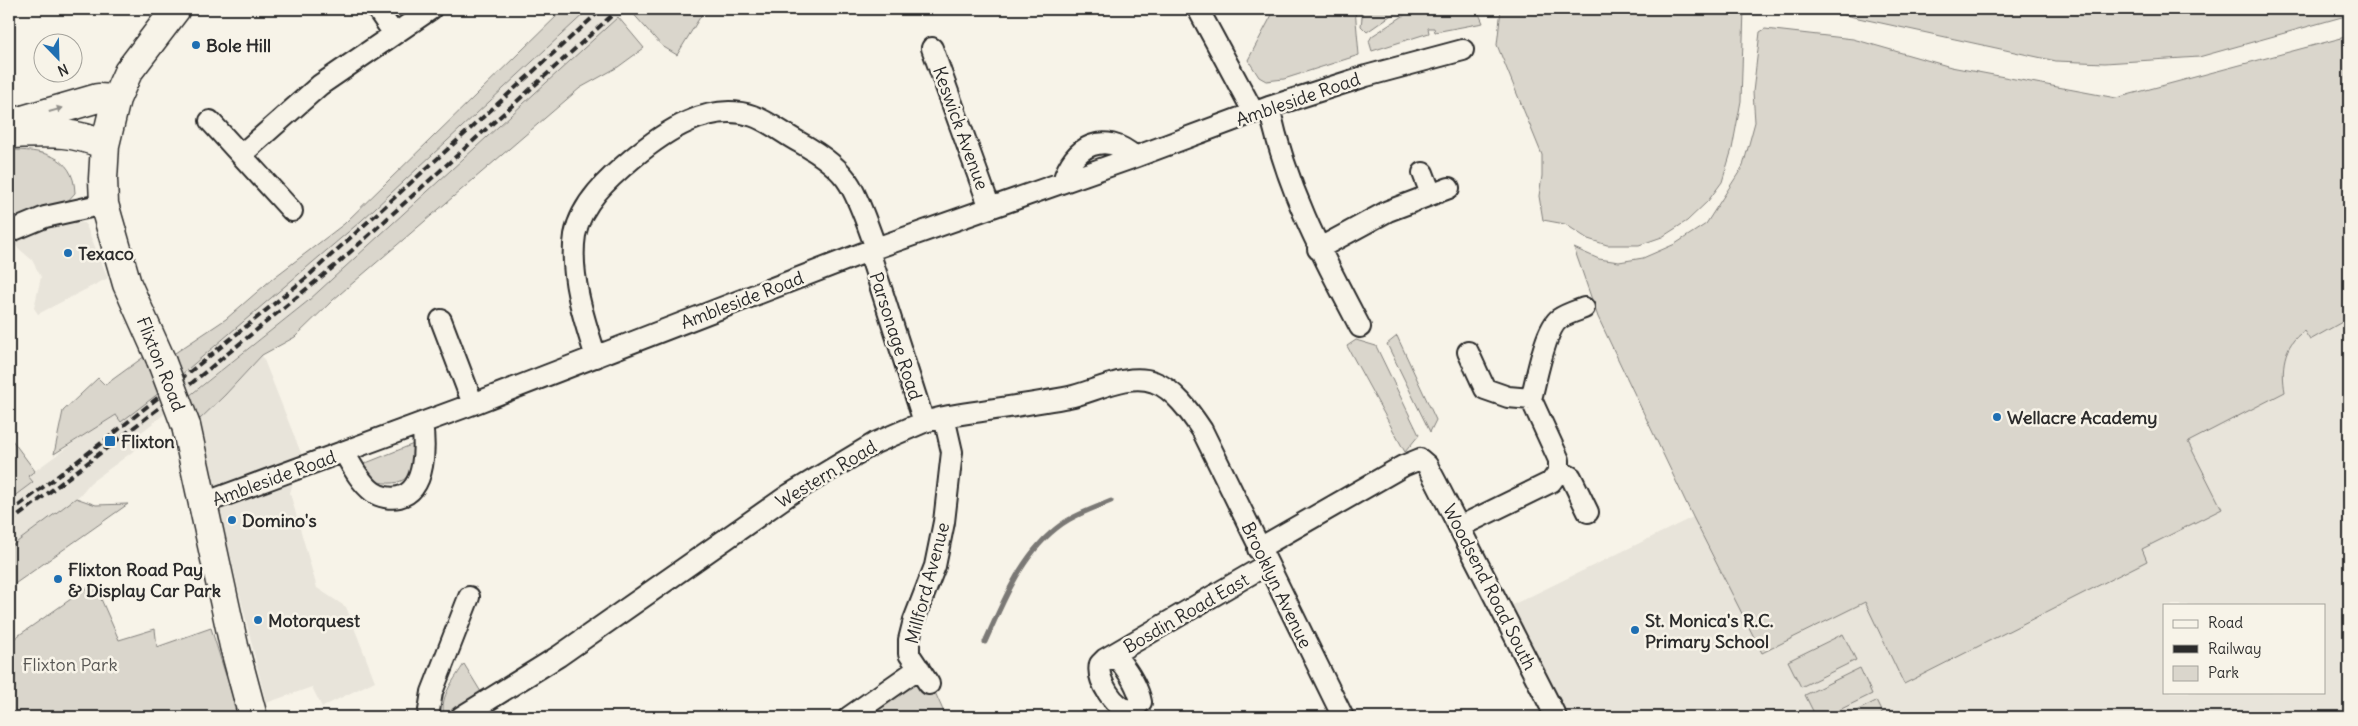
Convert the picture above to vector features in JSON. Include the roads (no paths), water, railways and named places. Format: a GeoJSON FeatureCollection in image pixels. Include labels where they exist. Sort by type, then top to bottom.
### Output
{"type":"FeatureCollection","features":[{"type":"Feature","properties":{"kind":"main road","name":"Flixton Road"},"geometry":{"type":"LineString","coordinates":[[176,9],[128,72],[116,99],[105,145],[104,204],[127,284],[161,360],[186,426],[231,631],[253,717]]}},
{"type":"Feature","properties":{"kind":"main road"},"geometry":{"type":"LineString","coordinates":[[9,124],[98,98],[116,99]]}},
{"type":"Feature","properties":{"kind":"main road"},"geometry":{"type":"LineString","coordinates":[[9,134],[65,132],[105,145]]}},
{"type":"Feature","properties":{"kind":"street"},"geometry":{"type":"LineString","coordinates":[[377,9],[394,34]]}},
{"type":"Feature","properties":{"kind":"street"},"geometry":{"type":"LineString","coordinates":[[241,156],[320,85],[431,9]]}},
{"type":"Feature","properties":{"kind":"street"},"geometry":{"type":"LineString","coordinates":[[1198,9],[1262,110],[1318,249],[1360,327]]}},
{"type":"Feature","properties":{"kind":"street","name":"Keswick Avenue"},"geometry":{"type":"LineString","coordinates":[[932,48],[990,208]]}},
{"type":"Feature","properties":{"kind":"street","name":"Ambleside Road"},"geometry":{"type":"LineString","coordinates":[[204,503],[473,404],[873,249],[1063,182],[1073,158],[1090,146],[1105,143],[1114,144],[1126,149],[1135,157],[1262,110],[1366,76],[1463,50]]}},
{"type":"Feature","properties":{"kind":"street","name":"Parsonage Road"},"geometry":{"type":"LineString","coordinates":[[596,357],[576,280],[574,256],[576,234],[582,213],[614,173],[646,147],[680,126],[698,117],[716,113],[752,116],[816,152],[836,168],[850,184],[873,249],[924,422]]}},
{"type":"Feature","properties":{"kind":"street"},"geometry":{"type":"LineString","coordinates":[[210,121],[292,211]]}},
{"type":"Feature","properties":{"kind":"street"},"geometry":{"type":"LineString","coordinates":[[1318,249],[1388,211],[1440,191],[1422,173]]}},
{"type":"Feature","properties":{"kind":"street"},"geometry":{"type":"LineString","coordinates":[[9,232],[45,217],[104,204]]}},
{"type":"Feature","properties":{"kind":"street"},"geometry":{"type":"LineString","coordinates":[[1459,527],[1551,482],[1559,471],[1559,460],[1531,399],[1547,340],[1555,323],[1559,318],[1584,308]]}},
{"type":"Feature","properties":{"kind":"street"},"geometry":{"type":"LineString","coordinates":[[441,320],[473,404]]}},
{"type":"Feature","properties":{"kind":"street"},"geometry":{"type":"LineString","coordinates":[[1468,352],[1485,389],[1508,397],[1531,399]]}},
{"type":"Feature","properties":{"kind":"street","name":"Western Road"},"geometry":{"type":"LineString","coordinates":[[461,717],[558,656],[790,494],[875,443],[924,422],[944,417],[1069,397],[1129,380],[1144,379],[1165,387],[1186,407],[1202,430],[1213,452]]}},
{"type":"Feature","properties":{"kind":"street","name":"Millford Avenue"},"geometry":{"type":"LineString","coordinates":[[849,717],[924,676],[909,654],[909,640],[914,620],[935,566],[944,522],[952,452],[944,417]]}},
{"type":"Feature","properties":{"kind":"street","name":"Ambleside Road"},"geometry":{"type":"LineString","coordinates":[[344,452],[358,477],[374,493],[393,498],[404,496],[417,482],[425,448],[422,423]]}},
{"type":"Feature","properties":{"kind":"street","name":"Brooklyn Avenue"},"geometry":{"type":"LineString","coordinates":[[1213,452],[1262,557],[1343,717]]}},
{"type":"Feature","properties":{"kind":"street","name":"Bosdin Road East"},"geometry":{"type":"LineString","coordinates":[[1105,659],[1403,466],[1420,459]]}},
{"type":"Feature","properties":{"kind":"street","name":"Woodsend Road South"},"geometry":{"type":"LineString","coordinates":[[1420,459],[1427,465],[1556,717]]}},
{"type":"Feature","properties":{"kind":"street"},"geometry":{"type":"LineString","coordinates":[[1559,471],[1571,477],[1588,512]]}},
{"type":"Feature","properties":{"kind":"street"},"geometry":{"type":"LineString","coordinates":[[428,717],[432,692],[469,597]]}},
{"type":"Feature","properties":{"kind":"waterway"},"geometry":{"type":"LineString","coordinates":[[985,642],[1007,594],[1036,548],[1048,535],[1067,520],[1111,501]]}},
{"type":"Feature","properties":{"kind":"railway"},"geometry":{"type":"LineString","coordinates":[[9,513],[108,438],[306,278],[602,9]]}},
{"type":"Feature","properties":{"kind":"railway"},"geometry":{"type":"LineString","coordinates":[[9,523],[193,382],[337,264],[619,9]]}},
{"type":"Feature","properties":{"kind":"place","name":"Bole Hill"},"geometry":{"type":"Point","coordinates":[196,45]}},
{"type":"Feature","properties":{"kind":"place","name":"Texaco"},"geometry":{"type":"Point","coordinates":[68,253]}},
{"type":"Feature","properties":{"kind":"place","name":"Wellacre Academy"},"geometry":{"type":"Point","coordinates":[1997,417]}},
{"type":"Feature","properties":{"kind":"place","name":"Flixton"},"geometry":{"type":"Point","coordinates":[110,441]}},
{"type":"Feature","properties":{"kind":"place","name":"Domino's"},"geometry":{"type":"Point","coordinates":[232,520]}},
{"type":"Feature","properties":{"kind":"place","name":"Flixton Road Pay & Display Car Park"},"geometry":{"type":"Point","coordinates":[58,579]}},
{"type":"Feature","properties":{"kind":"place","name":"Motorquest"},"geometry":{"type":"Point","coordinates":[258,620]}},
{"type":"Feature","properties":{"kind":"place","name":"St. Monica's R.C. Primary School"},"geometry":{"type":"Point","coordinates":[1635,630]}},
{"type":"Feature","properties":{"kind":"park label","name":"Flixton Park"},"geometry":{"type":"Point","coordinates":[70,664]}}]}
